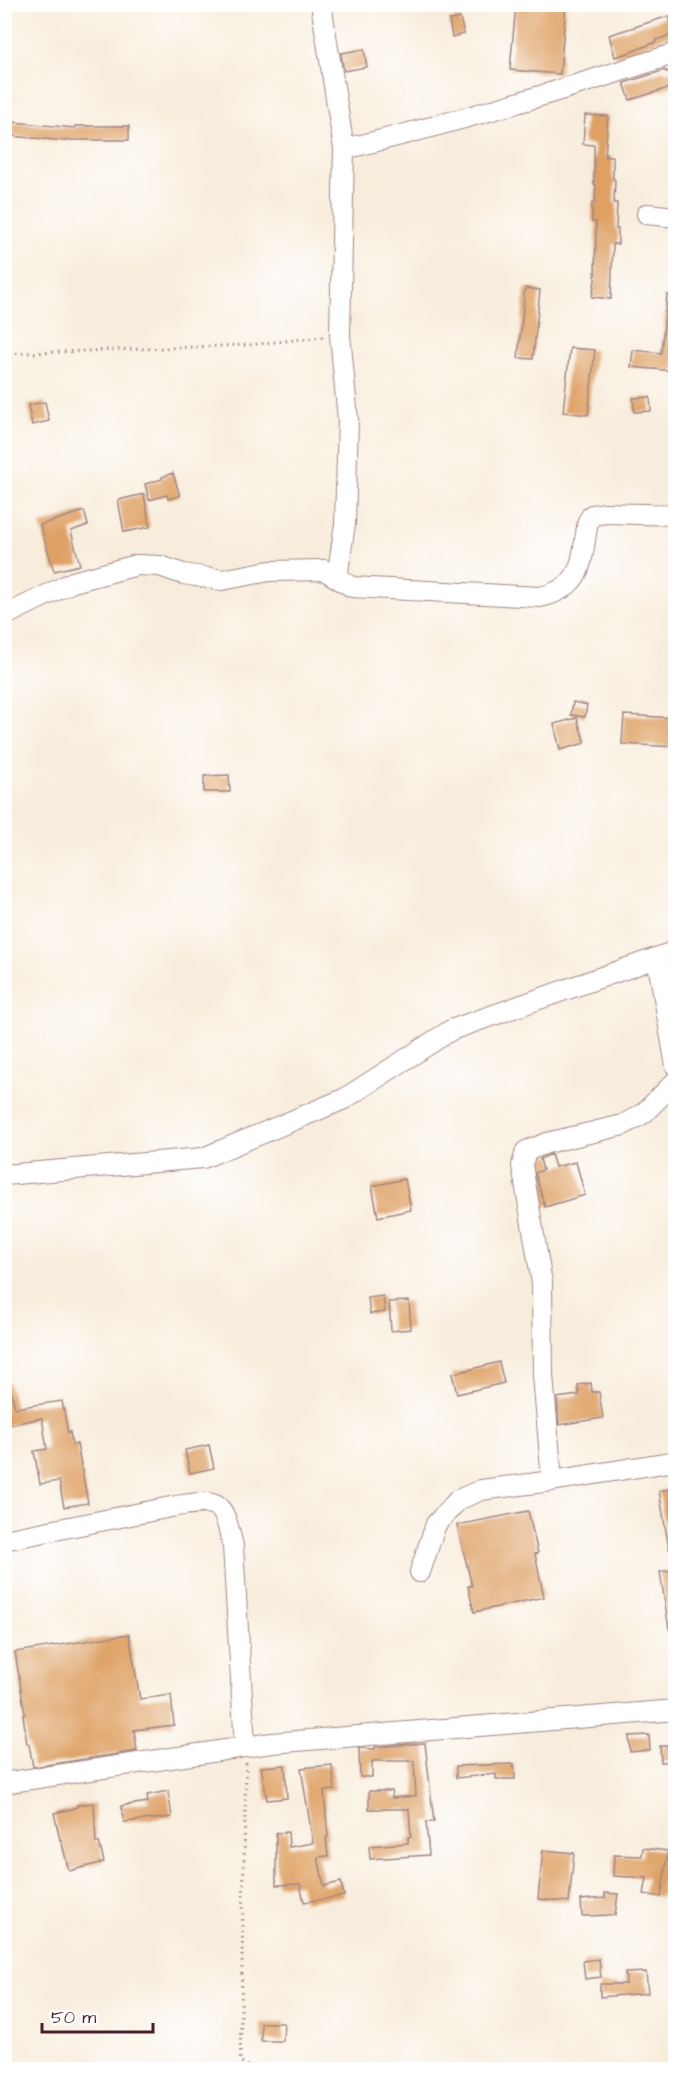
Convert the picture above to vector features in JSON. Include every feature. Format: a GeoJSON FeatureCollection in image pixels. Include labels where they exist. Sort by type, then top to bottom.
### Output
{"type":"FeatureCollection","features":[{"type":"Feature","properties":{"kind":"street"},"geometry":{"type":"LineString","coordinates":[[321,4],[344,149],[340,335],[348,420],[345,524],[337,578]]}},
{"type":"Feature","properties":{"kind":"street"},"geometry":{"type":"LineString","coordinates":[[344,149],[595,79],[675,53]]}},
{"type":"Feature","properties":{"kind":"street"},"geometry":{"type":"LineString","coordinates":[[647,214],[675,217]]}},
{"type":"Feature","properties":{"kind":"street"},"geometry":{"type":"LineString","coordinates":[[4,616],[73,582],[137,565],[160,566],[183,574],[222,580],[270,571],[324,570],[352,587],[540,597],[563,590],[578,573],[588,521],[592,515],[606,513],[675,515]]}},
{"type":"Feature","properties":{"kind":"street"},"geometry":{"type":"LineString","coordinates":[[4,1174],[203,1158],[344,1099],[451,1030],[675,951]]}},
{"type":"Feature","properties":{"kind":"street"},"geometry":{"type":"LineString","coordinates":[[657,958],[675,1066]]}},
{"type":"Feature","properties":{"kind":"street"},"geometry":{"type":"LineString","coordinates":[[552,1481],[543,1375],[542,1283],[522,1166],[526,1151],[548,1143],[623,1125],[644,1113],[675,1080]]}},
{"type":"Feature","properties":{"kind":"street"},"geometry":{"type":"LineString","coordinates":[[420,1572],[436,1524],[458,1500],[481,1490],[675,1461]]}},
{"type":"Feature","properties":{"kind":"street"},"geometry":{"type":"LineString","coordinates":[[4,1539],[185,1504],[204,1502],[218,1505],[225,1514],[233,1546],[245,1747]]}},
{"type":"Feature","properties":{"kind":"street"},"geometry":{"type":"LineString","coordinates":[[4,1783],[245,1747],[675,1710]]}},
{"type":"Feature","properties":{"kind":"path"},"geometry":{"type":"LineString","coordinates":[[4,354],[248,345],[340,335]]}},
{"type":"Feature","properties":{"kind":"path"},"geometry":{"type":"LineString","coordinates":[[245,1747],[240,2061],[253,2070]]}},
{"type":"Feature","properties":{"kind":"building"},"geometry":{"type":"Polygon","coordinates":[[[516,4],[566,4],[560,74],[510,70],[516,4]]]}},
{"type":"Feature","properties":{"kind":"building"},"geometry":{"type":"Polygon","coordinates":[[[669,16],[674,34],[615,57],[609,35],[669,16]]]}},
{"type":"Feature","properties":{"kind":"building"},"geometry":{"type":"Polygon","coordinates":[[[460,18],[464,34],[452,37],[449,20],[460,18]]]}},
{"type":"Feature","properties":{"kind":"building"},"geometry":{"type":"Polygon","coordinates":[[[364,49],[367,67],[344,71],[341,53],[364,49]]]}},
{"type":"Feature","properties":{"kind":"building"},"geometry":{"type":"Polygon","coordinates":[[[675,69],[675,86],[630,100],[624,83],[675,69]]]}},
{"type":"Feature","properties":{"kind":"building"},"geometry":{"type":"Polygon","coordinates":[[[585,115],[608,116],[605,157],[613,156],[614,203],[617,203],[616,229],[618,229],[618,244],[613,244],[611,299],[592,297],[595,280],[596,222],[592,222],[592,203],[595,203],[596,185],[594,185],[594,145],[583,144],[585,115]]]}},
{"type":"Feature","properties":{"kind":"building"},"geometry":{"type":"Polygon","coordinates":[[[13,122],[75,128],[75,126],[129,126],[129,140],[66,141],[11,136],[13,122]]]}},
{"type":"Feature","properties":{"kind":"building"},"geometry":{"type":"Polygon","coordinates":[[[525,288],[540,290],[533,359],[518,358],[525,288]]]}},
{"type":"Feature","properties":{"kind":"building"},"geometry":{"type":"Polygon","coordinates":[[[667,295],[675,296],[675,371],[631,367],[633,350],[661,353],[667,295]]]}},
{"type":"Feature","properties":{"kind":"building"},"geometry":{"type":"Polygon","coordinates":[[[570,348],[595,350],[588,415],[563,412],[570,348]]]}},
{"type":"Feature","properties":{"kind":"building"},"geometry":{"type":"Polygon","coordinates":[[[650,397],[651,411],[634,412],[633,398],[650,397]]]}},
{"type":"Feature","properties":{"kind":"building"},"geometry":{"type":"Polygon","coordinates":[[[45,402],[49,421],[32,425],[28,405],[45,402]]]}},
{"type":"Feature","properties":{"kind":"building"},"geometry":{"type":"Polygon","coordinates":[[[173,473],[180,496],[168,499],[167,495],[149,500],[145,484],[173,473]]]}},
{"type":"Feature","properties":{"kind":"building"},"geometry":{"type":"Polygon","coordinates":[[[144,494],[150,527],[124,532],[118,500],[144,494]]]}},
{"type":"Feature","properties":{"kind":"building"},"geometry":{"type":"Polygon","coordinates":[[[84,511],[88,525],[71,531],[80,565],[54,571],[40,525],[84,511]]]}},
{"type":"Feature","properties":{"kind":"building"},"geometry":{"type":"Polygon","coordinates":[[[573,702],[587,705],[585,717],[571,715],[573,702]]]}},
{"type":"Feature","properties":{"kind":"building"},"geometry":{"type":"Polygon","coordinates":[[[624,715],[675,718],[675,747],[622,744],[624,715]]]}},
{"type":"Feature","properties":{"kind":"building"},"geometry":{"type":"Polygon","coordinates":[[[577,718],[585,743],[560,750],[554,724],[577,718]]]}},
{"type":"Feature","properties":{"kind":"building"},"geometry":{"type":"Polygon","coordinates":[[[229,775],[230,792],[204,792],[204,776],[229,775]]]}},
{"type":"Feature","properties":{"kind":"building"},"geometry":{"type":"Polygon","coordinates":[[[551,1154],[555,1167],[576,1162],[585,1195],[545,1207],[535,1173],[543,1170],[540,1159],[551,1154]]]}},
{"type":"Feature","properties":{"kind":"building"},"geometry":{"type":"Polygon","coordinates":[[[405,1179],[411,1210],[378,1217],[372,1186],[405,1179]]]}},
{"type":"Feature","properties":{"kind":"building"},"geometry":{"type":"Polygon","coordinates":[[[383,1296],[385,1312],[370,1314],[368,1298],[383,1296]]]}},
{"type":"Feature","properties":{"kind":"building"},"geometry":{"type":"Polygon","coordinates":[[[409,1301],[411,1329],[391,1331],[389,1302],[409,1301]]]}},
{"type":"Feature","properties":{"kind":"building"},"geometry":{"type":"Polygon","coordinates":[[[499,1362],[504,1383],[457,1394],[452,1374],[499,1362]]]}},
{"type":"Feature","properties":{"kind":"building"},"geometry":{"type":"Polygon","coordinates":[[[9,1382],[15,1408],[62,1401],[72,1445],[77,1444],[88,1503],[64,1507],[59,1481],[40,1484],[34,1451],[47,1449],[42,1418],[4,1426],[4,1383],[9,1382]]]}},
{"type":"Feature","properties":{"kind":"building"},"geometry":{"type":"Polygon","coordinates":[[[591,1383],[592,1392],[599,1392],[603,1418],[559,1425],[557,1398],[579,1395],[578,1385],[591,1383]]]}},
{"type":"Feature","properties":{"kind":"building"},"geometry":{"type":"Polygon","coordinates":[[[209,1445],[214,1468],[190,1473],[185,1450],[209,1445]]]}},
{"type":"Feature","properties":{"kind":"building"},"geometry":{"type":"Polygon","coordinates":[[[675,1488],[675,1549],[669,1549],[659,1491],[675,1488]]]}},
{"type":"Feature","properties":{"kind":"building"},"geometry":{"type":"Polygon","coordinates":[[[528,1511],[538,1553],[535,1554],[544,1597],[474,1612],[468,1586],[472,1586],[457,1525],[528,1511]]]}},
{"type":"Feature","properties":{"kind":"building"},"geometry":{"type":"Polygon","coordinates":[[[675,1570],[675,1628],[669,1629],[660,1572],[675,1570]]]}},
{"type":"Feature","properties":{"kind":"building"},"geometry":{"type":"Polygon","coordinates":[[[129,1634],[140,1699],[171,1695],[174,1725],[134,1730],[137,1751],[33,1767],[29,1744],[27,1744],[23,1715],[25,1714],[15,1652],[129,1634]]]}},
{"type":"Feature","properties":{"kind":"building"},"geometry":{"type":"Polygon","coordinates":[[[649,1735],[650,1750],[630,1752],[629,1736],[649,1735]]]}},
{"type":"Feature","properties":{"kind":"building"},"geometry":{"type":"Polygon","coordinates":[[[425,1743],[434,1822],[426,1822],[429,1855],[370,1859],[369,1846],[408,1843],[408,1837],[411,1837],[409,1809],[369,1809],[369,1791],[392,1791],[392,1798],[416,1796],[414,1761],[372,1761],[372,1777],[360,1777],[359,1748],[375,1749],[375,1747],[425,1743]]]}},
{"type":"Feature","properties":{"kind":"building"},"geometry":{"type":"Polygon","coordinates":[[[660,1746],[675,1746],[675,1762],[661,1762],[660,1746]]]}},
{"type":"Feature","properties":{"kind":"building"},"geometry":{"type":"Polygon","coordinates":[[[514,1764],[515,1779],[496,1779],[496,1774],[456,1778],[456,1766],[514,1764]]]}},
{"type":"Feature","properties":{"kind":"building"},"geometry":{"type":"Polygon","coordinates":[[[285,1765],[287,1798],[267,1800],[261,1767],[285,1765]]]}},
{"type":"Feature","properties":{"kind":"building"},"geometry":{"type":"Polygon","coordinates":[[[332,1765],[335,1790],[324,1791],[328,1856],[318,1857],[324,1886],[341,1882],[344,1896],[304,1902],[300,1884],[276,1885],[276,1833],[288,1832],[289,1847],[313,1843],[301,1768],[332,1765]]]}},
{"type":"Feature","properties":{"kind":"building"},"geometry":{"type":"Polygon","coordinates":[[[168,1791],[172,1817],[124,1822],[121,1806],[148,1802],[147,1795],[168,1791]]]}},
{"type":"Feature","properties":{"kind":"building"},"geometry":{"type":"Polygon","coordinates":[[[94,1803],[96,1843],[99,1842],[104,1862],[69,1871],[54,1813],[72,1809],[77,1805],[94,1803]]]}},
{"type":"Feature","properties":{"kind":"building"},"geometry":{"type":"Polygon","coordinates":[[[643,1848],[668,1851],[661,1897],[644,1894],[647,1878],[613,1876],[614,1855],[642,1856],[643,1848]]]}},
{"type":"Feature","properties":{"kind":"building"},"geometry":{"type":"Polygon","coordinates":[[[543,1850],[574,1853],[569,1902],[538,1899],[543,1850]]]}},
{"type":"Feature","properties":{"kind":"building"},"geometry":{"type":"Polygon","coordinates":[[[605,1893],[618,1894],[615,1915],[582,1916],[581,1900],[605,1898],[605,1893]]]}},
{"type":"Feature","properties":{"kind":"building"},"geometry":{"type":"Polygon","coordinates":[[[599,1959],[601,1977],[585,1979],[583,1961],[599,1959]]]}},
{"type":"Feature","properties":{"kind":"building"},"geometry":{"type":"Polygon","coordinates":[[[646,1972],[648,1993],[600,1997],[600,1984],[626,1984],[625,1973],[646,1972]]]}},
{"type":"Feature","properties":{"kind":"building"},"geometry":{"type":"Polygon","coordinates":[[[261,2023],[284,2023],[283,2041],[261,2041],[261,2023]]]}}]}
